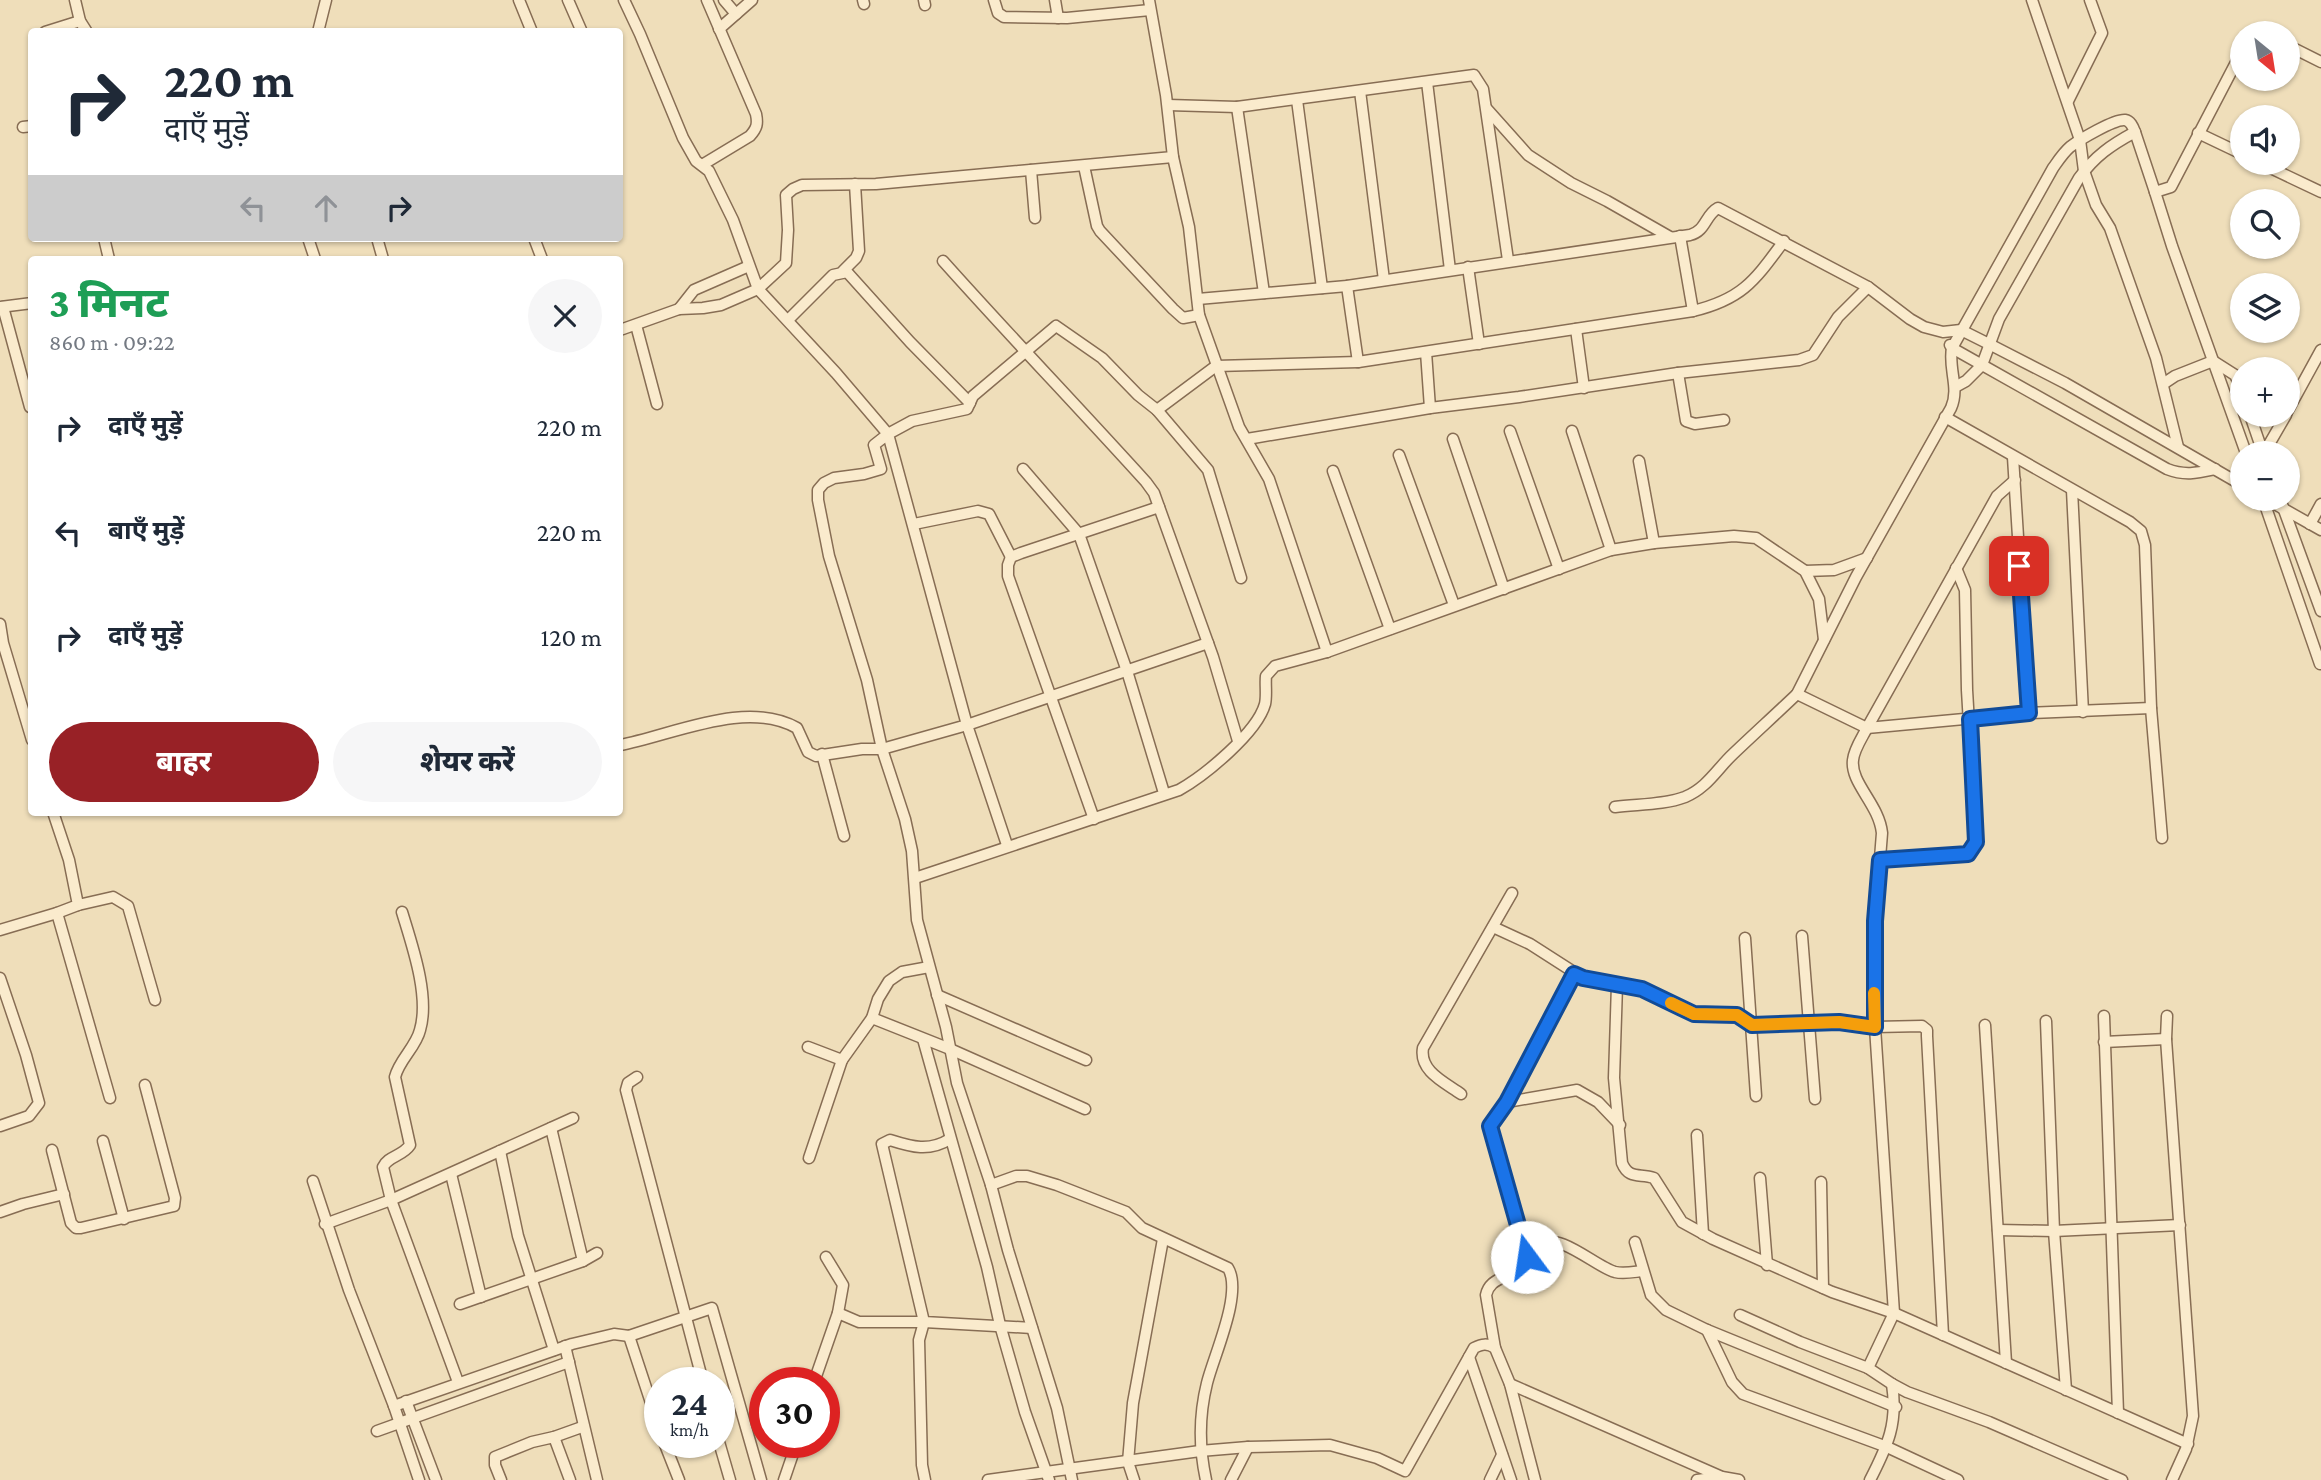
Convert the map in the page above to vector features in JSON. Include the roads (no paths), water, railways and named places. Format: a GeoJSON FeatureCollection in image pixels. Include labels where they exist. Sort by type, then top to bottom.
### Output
{"type":"FeatureCollection","features":[{"type":"Feature","properties":{"kind":"street"},"geometry":{"type":"LineString","coordinates":[[75,0],[84,28]]}},
{"type":"Feature","properties":{"kind":"street"},"geometry":{"type":"LineString","coordinates":[[319,28],[327,0]]}},
{"type":"Feature","properties":{"kind":"street"},"geometry":{"type":"LineString","coordinates":[[519,0],[530,28]]}},
{"type":"Feature","properties":{"kind":"street"},"geometry":{"type":"LineString","coordinates":[[568,0],[580,28]]}},
{"type":"Feature","properties":{"kind":"street"},"geometry":{"type":"LineString","coordinates":[[624,0],[683,138],[696,161],[709,171],[733,220],[758,289],[888,434],[967,725],[1007,845]]}},
{"type":"Feature","properties":{"kind":"street"},"geometry":{"type":"LineString","coordinates":[[702,165],[750,136],[758,123],[707,0]]}},
{"type":"Feature","properties":{"kind":"street"},"geometry":{"type":"LineString","coordinates":[[724,0],[736,14]]}},
{"type":"Feature","properties":{"kind":"street"},"geometry":{"type":"LineString","coordinates":[[719,29],[752,0]]}},
{"type":"Feature","properties":{"kind":"street"},"geometry":{"type":"LineString","coordinates":[[993,0],[995,8],[1004,17],[1058,18],[1150,5],[1168,105],[1173,157],[1189,227],[1199,315],[1239,427],[1269,479],[1327,652]]}},
{"type":"Feature","properties":{"kind":"street"},"geometry":{"type":"LineString","coordinates":[[1055,0],[1058,18]]}},
{"type":"Feature","properties":{"kind":"street"},"geometry":{"type":"LineString","coordinates":[[2032,0],[2080,140],[2084,171],[2096,205],[2112,236],[2163,384],[2178,447]]}},
{"type":"Feature","properties":{"kind":"street"},"geometry":{"type":"LineString","coordinates":[[2068,101],[2102,33],[2090,0]]}},
{"type":"Feature","properties":{"kind":"street"},"geometry":{"type":"LineString","coordinates":[[58,28],[80,21]]}},
{"type":"Feature","properties":{"kind":"street"},"geometry":{"type":"LineString","coordinates":[[2300,52],[2321,62]]}},
{"type":"Feature","properties":{"kind":"street"},"geometry":{"type":"LineString","coordinates":[[2155,192],[2171,187],[2175,182],[2230,74]]}},
{"type":"Feature","properties":{"kind":"street"},"geometry":{"type":"LineString","coordinates":[[1168,105],[1237,107],[1474,75],[1483,89],[1508,260]]}},
{"type":"Feature","properties":{"kind":"street"},"geometry":{"type":"LineString","coordinates":[[1427,82],[1450,270]]}},
{"type":"Feature","properties":{"kind":"street"},"geometry":{"type":"LineString","coordinates":[[1360,91],[1384,280]]}},
{"type":"Feature","properties":{"kind":"street"},"geometry":{"type":"LineString","coordinates":[[1297,100],[1322,288]]}},
{"type":"Feature","properties":{"kind":"street"},"geometry":{"type":"LineString","coordinates":[[1237,107],[1264,293]]}},
{"type":"Feature","properties":{"kind":"street"},"geometry":{"type":"LineString","coordinates":[[1486,108],[1504,131],[1537,162],[1571,183],[1675,237],[1693,311]]}},
{"type":"Feature","properties":{"kind":"street"},"geometry":{"type":"LineString","coordinates":[[1615,807],[1674,800],[1698,790],[1797,694],[1867,558],[1955,398],[1950,357],[1961,330],[2062,155],[2080,140],[2116,122],[2125,120],[2135,132],[2242,441]]}},
{"type":"Feature","properties":{"kind":"street"},"geometry":{"type":"LineString","coordinates":[[1955,387],[1975,374],[1982,365],[2004,309],[2084,171],[2105,149],[2135,132]]}},
{"type":"Feature","properties":{"kind":"street"},"geometry":{"type":"LineString","coordinates":[[2199,133],[2230,148]]}},
{"type":"Feature","properties":{"kind":"street"},"geometry":{"type":"LineString","coordinates":[[623,329],[679,309],[721,305],[758,289],[774,271],[780,270],[786,263],[786,195],[793,188],[1173,157]]}},
{"type":"Feature","properties":{"kind":"street"},"geometry":{"type":"LineString","coordinates":[[1084,166],[1100,231],[1173,309],[1183,317],[1199,315]]}},
{"type":"Feature","properties":{"kind":"street"},"geometry":{"type":"LineString","coordinates":[[1031,170],[1035,218]]}},
{"type":"Feature","properties":{"kind":"street"},"geometry":{"type":"LineString","coordinates":[[2285,175],[2321,192]]}},
{"type":"Feature","properties":{"kind":"street"},"geometry":{"type":"LineString","coordinates":[[788,320],[833,275],[843,271],[856,258],[859,251],[855,184]]}},
{"type":"Feature","properties":{"kind":"street"},"geometry":{"type":"LineString","coordinates":[[1198,299],[1347,286],[1675,237],[1700,231],[1712,212],[1718,208],[1868,287],[1910,319],[1942,332],[1961,330],[2065,383],[2230,478]]}},
{"type":"Feature","properties":{"kind":"street"},"geometry":{"type":"LineString","coordinates":[[1157,410],[1216,366],[1358,362],[1718,305],[1741,292],[1784,241]]}},
{"type":"Feature","properties":{"kind":"street"},"geometry":{"type":"LineString","coordinates":[[943,261],[1146,482],[1159,507],[1208,643],[1238,741]]}},
{"type":"Feature","properties":{"kind":"street"},"geometry":{"type":"LineString","coordinates":[[679,309],[694,290],[750,266]]}},
{"type":"Feature","properties":{"kind":"street"},"geometry":{"type":"LineString","coordinates":[[1468,267],[1479,344]]}},
{"type":"Feature","properties":{"kind":"street"},"geometry":{"type":"LineString","coordinates":[[843,271],[850,273],[910,342],[970,403]]}},
{"type":"Feature","properties":{"kind":"street"},"geometry":{"type":"LineString","coordinates":[[1347,286],[1358,362]]}},
{"type":"Feature","properties":{"kind":"street"},"geometry":{"type":"LineString","coordinates":[[1247,439],[1430,408],[1678,373],[1800,360],[1812,355],[1838,317],[1868,287]]}},
{"type":"Feature","properties":{"kind":"street"},"geometry":{"type":"LineString","coordinates":[[28,304],[1,307],[28,400]]}},
{"type":"Feature","properties":{"kind":"street"},"geometry":{"type":"LineString","coordinates":[[636,325],[657,404]]}},
{"type":"Feature","properties":{"kind":"street"},"geometry":{"type":"LineString","coordinates":[[1071,1475],[1056,1408],[991,1185],[957,1083],[917,920],[912,851],[905,819],[882,749],[867,680],[829,556],[818,490],[824,482],[834,478],[881,469],[874,444],[912,422],[967,409],[973,396],[1056,326],[1102,358],[1138,395],[1157,410],[1208,470],[1241,578]]}},
{"type":"Feature","properties":{"kind":"street"},"geometry":{"type":"LineString","coordinates":[[1576,328],[1584,388]]}},
{"type":"Feature","properties":{"kind":"street"},"geometry":{"type":"LineString","coordinates":[[1942,332],[1952,348],[2167,469],[2181,474],[2216,469]]}},
{"type":"Feature","properties":{"kind":"street"},"geometry":{"type":"LineString","coordinates":[[2300,388],[2321,350]]}},
{"type":"Feature","properties":{"kind":"street"},"geometry":{"type":"LineString","coordinates":[[1426,352],[1430,408]]}},
{"type":"Feature","properties":{"kind":"street"},"geometry":{"type":"LineString","coordinates":[[2163,384],[2175,376],[2213,361]]}},
{"type":"Feature","properties":{"kind":"street"},"geometry":{"type":"LineString","coordinates":[[2213,361],[2230,372]]}},
{"type":"Feature","properties":{"kind":"street"},"geometry":{"type":"LineString","coordinates":[[1678,373],[1686,421],[1695,424],[1724,420]]}},
{"type":"Feature","properties":{"kind":"street"},"geometry":{"type":"LineString","coordinates":[[1945,417],[2136,526],[2144,537],[2151,708],[2162,838]]}},
{"type":"Feature","properties":{"kind":"street"},"geometry":{"type":"LineString","coordinates":[[1510,431],[1559,569]]}},
{"type":"Feature","properties":{"kind":"street"},"geometry":{"type":"LineString","coordinates":[[1573,431],[1611,550]]}},
{"type":"Feature","properties":{"kind":"street"},"geometry":{"type":"LineString","coordinates":[[1452,439],[1504,589]]}},
{"type":"Feature","properties":{"kind":"street"},"geometry":{"type":"LineString","coordinates":[[1399,455],[1454,605]]}},
{"type":"Feature","properties":{"kind":"street"},"geometry":{"type":"LineString","coordinates":[[2013,457],[2029,713]]}},
{"type":"Feature","properties":{"kind":"street"},"geometry":{"type":"LineString","coordinates":[[1639,461],[1654,542]]}},
{"type":"Feature","properties":{"kind":"street"},"geometry":{"type":"LineString","coordinates":[[1023,469],[1079,534],[1127,671],[1164,793]]}},
{"type":"Feature","properties":{"kind":"street"},"geometry":{"type":"LineString","coordinates":[[1333,471],[1390,629]]}},
{"type":"Feature","properties":{"kind":"street"},"geometry":{"type":"LineString","coordinates":[[1868,1368],[1894,1313],[1875,1027],[1875,921],[1880,820],[1854,774],[1852,762],[1867,728],[1997,496],[2015,480]]}},
{"type":"Feature","properties":{"kind":"street"},"geometry":{"type":"LineString","coordinates":[[2072,489],[2083,712]]}},
{"type":"Feature","properties":{"kind":"street"},"geometry":{"type":"LineString","coordinates":[[2288,511],[2318,527],[2321,504]]}},
{"type":"Feature","properties":{"kind":"street"},"geometry":{"type":"LineString","coordinates":[[1011,557],[1159,507]]}},
{"type":"Feature","properties":{"kind":"street"},"geometry":{"type":"LineString","coordinates":[[914,524],[978,510],[989,514],[1011,557],[1008,576],[1094,819]]}},
{"type":"Feature","properties":{"kind":"street"},"geometry":{"type":"LineString","coordinates":[[2268,511],[2320,664]]}},
{"type":"Feature","properties":{"kind":"street"},"geometry":{"type":"LineString","coordinates":[[2285,511],[2321,611]]}},
{"type":"Feature","properties":{"kind":"street"},"geometry":{"type":"LineString","coordinates":[[915,878],[1007,845],[1179,790],[1195,781],[1252,725],[1265,703],[1266,676],[1275,666],[1327,652],[1611,550],[1654,542],[1746,536],[1765,543],[1805,571],[1819,599],[1824,640]]}},
{"type":"Feature","properties":{"kind":"street"},"geometry":{"type":"LineString","coordinates":[[1805,571],[1834,570],[1867,558]]}},
{"type":"Feature","properties":{"kind":"street"},"geometry":{"type":"LineString","coordinates":[[1880,860],[1960,856],[1968,854],[1976,842],[1967,690],[1965,590],[1956,569]]}},
{"type":"Feature","properties":{"kind":"street"},"geometry":{"type":"LineString","coordinates":[[0,624],[3,643],[28,727]]}},
{"type":"Feature","properties":{"kind":"street"},"geometry":{"type":"LineString","coordinates":[[623,744],[729,718],[755,716],[797,728],[808,752],[816,755],[862,748],[882,749],[967,725],[1208,643]]}},
{"type":"Feature","properties":{"kind":"street"},"geometry":{"type":"LineString","coordinates":[[1797,694],[1867,728],[2029,713],[2151,708]]}},
{"type":"Feature","properties":{"kind":"street"},"geometry":{"type":"LineString","coordinates":[[822,754],[844,836]]}},
{"type":"Feature","properties":{"kind":"street"},"geometry":{"type":"LineString","coordinates":[[54,816],[69,860],[78,905]]}},
{"type":"Feature","properties":{"kind":"street"},"geometry":{"type":"LineString","coordinates":[[1461,1094],[1427,1070],[1422,1056],[1423,1048],[1512,893]]}},
{"type":"Feature","properties":{"kind":"street"},"geometry":{"type":"LineString","coordinates":[[0,930],[78,905],[113,897],[128,906],[155,1000]]}},
{"type":"Feature","properties":{"kind":"street"},"geometry":{"type":"LineString","coordinates":[[402,912],[416,960],[421,1029],[396,1073],[410,1140],[407,1149],[388,1160],[383,1167],[391,1200],[458,1382]]}},
{"type":"Feature","properties":{"kind":"street"},"geometry":{"type":"LineString","coordinates":[[57,913],[110,1098]]}},
{"type":"Feature","properties":{"kind":"street"},"geometry":{"type":"LineString","coordinates":[[1493,926],[1530,944],[1583,978],[1642,989],[1694,1014],[1737,1015],[1752,1025],[1839,1022],[1875,1027],[1923,1026],[1927,1030],[1942,1335]]}},
{"type":"Feature","properties":{"kind":"street"},"geometry":{"type":"LineString","coordinates":[[1802,936],[1815,1099]]}},
{"type":"Feature","properties":{"kind":"street"},"geometry":{"type":"LineString","coordinates":[[1745,938],[1756,1096]]}},
{"type":"Feature","properties":{"kind":"street"},"geometry":{"type":"LineString","coordinates":[[809,1158],[842,1060],[872,1017],[878,999],[889,981],[902,972],[929,967]]}},
{"type":"Feature","properties":{"kind":"street"},"geometry":{"type":"LineString","coordinates":[[1527,1257],[1490,1126],[1507,1102],[1574,974]]}},
{"type":"Feature","properties":{"kind":"street"},"geometry":{"type":"LineString","coordinates":[[0,978],[39,1103],[29,1116],[0,1126]]}},
{"type":"Feature","properties":{"kind":"street"},"geometry":{"type":"LineString","coordinates":[[1617,985],[1614,1070],[1622,1163],[1631,1176],[1654,1178],[1682,1222],[1767,1265],[1894,1313],[2188,1444]]}},
{"type":"Feature","properties":{"kind":"street"},"geometry":{"type":"LineString","coordinates":[[937,995],[1086,1060]]}},
{"type":"Feature","properties":{"kind":"street"},"geometry":{"type":"LineString","coordinates":[[2104,1016],[2118,1413]]}},
{"type":"Feature","properties":{"kind":"street"},"geometry":{"type":"LineString","coordinates":[[2167,1016],[2166,1039],[2193,1416],[2188,1444],[2172,1480]]}},
{"type":"Feature","properties":{"kind":"street"},"geometry":{"type":"LineString","coordinates":[[872,1017],[1085,1109]]}},
{"type":"Feature","properties":{"kind":"street"},"geometry":{"type":"LineString","coordinates":[[2046,1021],[2054,1231],[2066,1390]]}},
{"type":"Feature","properties":{"kind":"street"},"geometry":{"type":"LineString","coordinates":[[1985,1025],[2006,1363]]}},
{"type":"Feature","properties":{"kind":"street"},"geometry":{"type":"LineString","coordinates":[[923,1039],[987,1267],[1000,1325],[1025,1412],[1048,1475]]}},
{"type":"Feature","properties":{"kind":"street"},"geometry":{"type":"LineString","coordinates":[[2104,1042],[2166,1039]]}},
{"type":"Feature","properties":{"kind":"street"},"geometry":{"type":"LineString","coordinates":[[808,1047],[842,1060]]}},
{"type":"Feature","properties":{"kind":"street"},"geometry":{"type":"LineString","coordinates":[[637,1077],[628,1083],[626,1090],[699,1367]]}},
{"type":"Feature","properties":{"kind":"street"},"geometry":{"type":"LineString","coordinates":[[52,1150],[71,1223],[76,1228],[171,1208],[175,1203],[145,1085]]}},
{"type":"Feature","properties":{"kind":"street"},"geometry":{"type":"LineString","coordinates":[[1507,1102],[1577,1090],[1598,1102],[1620,1125]]}},
{"type":"Feature","properties":{"kind":"street"},"geometry":{"type":"LineString","coordinates":[[325,1224],[391,1200],[573,1118]]}},
{"type":"Feature","properties":{"kind":"street"},"geometry":{"type":"LineString","coordinates":[[551,1128],[583,1261]]}},
{"type":"Feature","properties":{"kind":"street"},"geometry":{"type":"LineString","coordinates":[[1696,1135],[1703,1234]]}},
{"type":"Feature","properties":{"kind":"street"},"geometry":{"type":"LineString","coordinates":[[925,1480],[922,1465],[919,1340],[924,1322],[882,1144],[890,1140],[914,1147],[930,1148],[950,1139]]}},
{"type":"Feature","properties":{"kind":"street"},"geometry":{"type":"LineString","coordinates":[[103,1142],[124,1219]]}},
{"type":"Feature","properties":{"kind":"street"},"geometry":{"type":"LineString","coordinates":[[500,1151],[518,1236],[554,1350]]}},
{"type":"Feature","properties":{"kind":"street"},"geometry":{"type":"LineString","coordinates":[[451,1174],[481,1297]]}},
{"type":"Feature","properties":{"kind":"street"},"geometry":{"type":"LineString","coordinates":[[991,1185],[1016,1176],[1027,1176],[1126,1212],[1142,1228],[1222,1264],[1232,1275],[1232,1294],[1206,1385],[1200,1451],[1206,1480]]}},
{"type":"Feature","properties":{"kind":"street"},"geometry":{"type":"LineString","coordinates":[[1760,1178],[1767,1265]]}},
{"type":"Feature","properties":{"kind":"street"},"geometry":{"type":"LineString","coordinates":[[313,1181],[325,1214],[325,1224],[419,1480]]}},
{"type":"Feature","properties":{"kind":"street"},"geometry":{"type":"LineString","coordinates":[[1821,1182],[1823,1288]]}},
{"type":"Feature","properties":{"kind":"street"},"geometry":{"type":"LineString","coordinates":[[0,1212],[64,1194]]}},
{"type":"Feature","properties":{"kind":"street"},"geometry":{"type":"LineString","coordinates":[[1998,1230],[2054,1231],[2180,1225]]}},
{"type":"Feature","properties":{"kind":"street"},"geometry":{"type":"LineString","coordinates":[[1134,1480],[1128,1462],[1133,1403],[1163,1238]]}},
{"type":"Feature","properties":{"kind":"street"},"geometry":{"type":"LineString","coordinates":[[1533,1480],[1510,1384],[1495,1348],[1486,1295],[1488,1289],[1492,1283],[1517,1268],[1539,1244],[1549,1241],[1570,1248],[1614,1272],[1642,1271]]}},
{"type":"Feature","properties":{"kind":"street"},"geometry":{"type":"LineString","coordinates":[[1635,1242],[1651,1295],[1666,1310],[1707,1330],[1896,1407]]}},
{"type":"Feature","properties":{"kind":"street"},"geometry":{"type":"LineString","coordinates":[[460,1304],[583,1261],[597,1253]]}},
{"type":"Feature","properties":{"kind":"street"},"geometry":{"type":"LineString","coordinates":[[819,1367],[838,1313],[843,1285],[826,1257]]}},
{"type":"Feature","properties":{"kind":"street"},"geometry":{"type":"LineString","coordinates":[[394,1406],[565,1346],[614,1334],[629,1336],[712,1308],[761,1480]]}},
{"type":"Feature","properties":{"kind":"street"},"geometry":{"type":"LineString","coordinates":[[838,1313],[859,1322],[924,1322],[1032,1328]]}},
{"type":"Feature","properties":{"kind":"street"},"geometry":{"type":"LineString","coordinates":[[1740,1315],[1868,1368],[1907,1392],[1989,1422],[2122,1480]]}},
{"type":"Feature","properties":{"kind":"street"},"geometry":{"type":"LineString","coordinates":[[1707,1330],[1732,1382],[1743,1394],[1887,1447],[1958,1480]]}},
{"type":"Feature","properties":{"kind":"street"},"geometry":{"type":"LineString","coordinates":[[629,1336],[644,1381]]}},
{"type":"Feature","properties":{"kind":"street"},"geometry":{"type":"LineString","coordinates":[[988,1480],[1071,1475],[1128,1462],[1200,1451],[1330,1445],[1377,1458],[1403,1476],[1474,1348],[1481,1344],[1495,1348]]}},
{"type":"Feature","properties":{"kind":"street"},"geometry":{"type":"LineString","coordinates":[[565,1346],[580,1403],[582,1427],[597,1480]]}},
{"type":"Feature","properties":{"kind":"street"},"geometry":{"type":"LineString","coordinates":[[1469,1356],[1511,1480]]}},
{"type":"Feature","properties":{"kind":"street"},"geometry":{"type":"LineString","coordinates":[[377,1432],[569,1362]]}},
{"type":"Feature","properties":{"kind":"street"},"geometry":{"type":"LineString","coordinates":[[1510,1384],[1722,1477],[1739,1480]]}},
{"type":"Feature","properties":{"kind":"street"},"geometry":{"type":"LineString","coordinates":[[1870,1480],[1887,1447],[1896,1407],[1892,1384]]}},
{"type":"Feature","properties":{"kind":"street"},"geometry":{"type":"LineString","coordinates":[[406,1401],[436,1480]]}},
{"type":"Feature","properties":{"kind":"street"},"geometry":{"type":"LineString","coordinates":[[500,1480],[495,1457],[532,1442],[582,1427]]}},
{"type":"Feature","properties":{"kind":"street"},"geometry":{"type":"LineString","coordinates":[[554,1437],[570,1480]]}},
{"type":"Feature","properties":{"kind":"street"},"geometry":{"type":"LineString","coordinates":[[1231,1480],[1248,1447]]}},
{"type":"Feature","properties":{"kind":"street"},"geometry":{"type":"LineString","coordinates":[[1490,1480],[1502,1455]]}},
{"type":"Feature","properties":{"kind":"street"},"geometry":{"type":"LineString","coordinates":[[670,1458],[679,1480]]}},
{"type":"Feature","properties":{"kind":"street"},"geometry":{"type":"LineString","coordinates":[[724,1458],[730,1480]]}},
{"type":"Feature","properties":{"kind":"street"},"geometry":{"type":"LineString","coordinates":[[783,1480],[791,1458]]}},
{"type":"Feature","properties":{"kind":"street"},"geometry":{"type":"LineString","coordinates":[[1697,1480],[1722,1477]]}}]}
